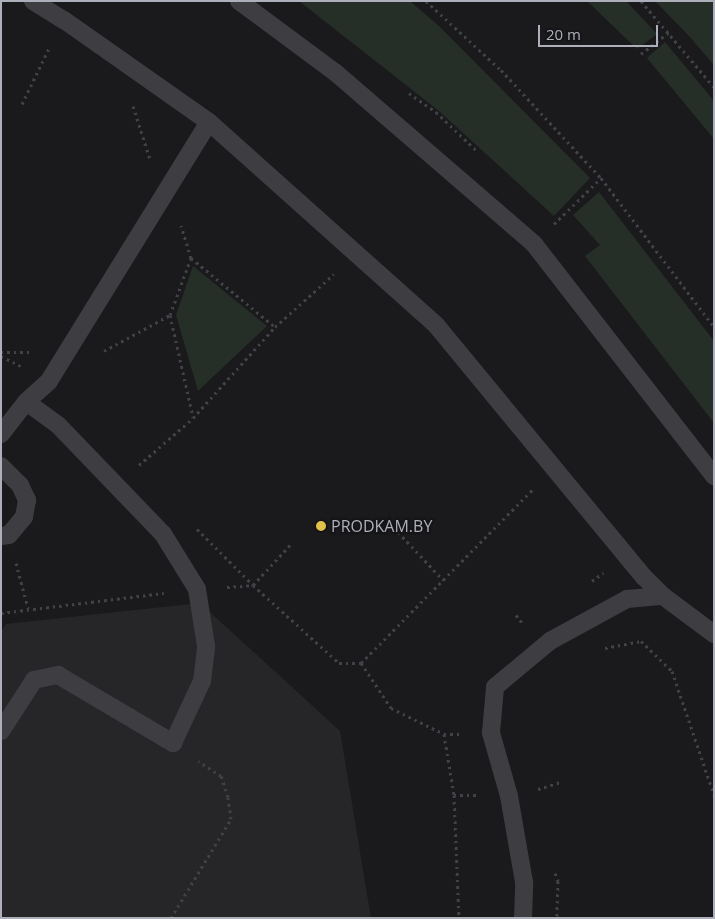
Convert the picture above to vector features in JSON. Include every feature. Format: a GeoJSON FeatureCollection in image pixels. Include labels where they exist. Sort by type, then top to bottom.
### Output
{"type":"FeatureCollection","features":[{"type":"Feature","properties":{"kind":"lane"},"geometry":{"type":"LineString","coordinates":[[33,1],[64,20],[209,122],[436,325],[662,596],[714,634]]}},
{"type":"Feature","properties":{"kind":"lane"},"geometry":{"type":"LineString","coordinates":[[239,1],[336,73],[534,244],[714,476]]}},
{"type":"Feature","properties":{"kind":"lane"},"geometry":{"type":"LineString","coordinates":[[1,434],[26,402],[49,381],[209,122]]}},
{"type":"Feature","properties":{"kind":"lane"},"geometry":{"type":"LineString","coordinates":[[1,731],[34,680],[58,675],[173,744],[202,681],[206,646],[197,589],[163,534],[58,426],[26,402]]}},
{"type":"Feature","properties":{"kind":"lane"},"geometry":{"type":"LineString","coordinates":[[1,466],[20,485],[27,500],[24,516],[9,535],[1,536]]}},
{"type":"Feature","properties":{"kind":"lane"},"geometry":{"type":"LineString","coordinates":[[523,918],[524,882],[510,796],[491,733],[496,687],[550,641],[627,599],[662,596]]}},
{"type":"Feature","properties":{"kind":"path"},"geometry":{"type":"LineString","coordinates":[[426,1],[501,70],[601,178],[714,327]]}},
{"type":"Feature","properties":{"kind":"path"},"geometry":{"type":"LineString","coordinates":[[641,1],[714,87]]}},
{"type":"Feature","properties":{"kind":"path"},"geometry":{"type":"LineString","coordinates":[[22,104],[64,20]]}},
{"type":"Feature","properties":{"kind":"path"},"geometry":{"type":"LineString","coordinates":[[641,54],[669,32]]}},
{"type":"Feature","properties":{"kind":"path"},"geometry":{"type":"LineString","coordinates":[[131,102],[152,165]]}},
{"type":"Feature","properties":{"kind":"path"},"geometry":{"type":"LineString","coordinates":[[554,224],[601,178]]}},
{"type":"Feature","properties":{"kind":"path"},"geometry":{"type":"LineString","coordinates":[[178,217],[190,258],[275,327]]}},
{"type":"Feature","properties":{"kind":"path"},"geometry":{"type":"LineString","coordinates":[[190,258],[170,315],[193,418]]}},
{"type":"Feature","properties":{"kind":"path"},"geometry":{"type":"LineString","coordinates":[[143,474],[136,467],[193,418],[275,327],[337,271]]}},
{"type":"Feature","properties":{"kind":"path"},"geometry":{"type":"LineString","coordinates":[[60,364],[71,369],[170,315]]}},
{"type":"Feature","properties":{"kind":"path"},"geometry":{"type":"LineString","coordinates":[[1,356],[49,381]]}},
{"type":"Feature","properties":{"kind":"path"},"geometry":{"type":"LineString","coordinates":[[191,522],[254,585],[339,663],[361,662],[538,484]]}},
{"type":"Feature","properties":{"kind":"path"},"geometry":{"type":"LineString","coordinates":[[398,532],[443,580]]}},
{"type":"Feature","properties":{"kind":"path"},"geometry":{"type":"LineString","coordinates":[[1,613],[28,608],[197,589],[254,585],[290,544]]}},
{"type":"Feature","properties":{"kind":"path"},"geometry":{"type":"LineString","coordinates":[[14,554],[28,608]]}},
{"type":"Feature","properties":{"kind":"path"},"geometry":{"type":"LineString","coordinates":[[590,584],[605,572]]}},
{"type":"Feature","properties":{"kind":"path"},"geometry":{"type":"LineString","coordinates":[[516,615],[526,628]]}},
{"type":"Feature","properties":{"kind":"path"},"geometry":{"type":"LineString","coordinates":[[596,651],[614,645],[641,641],[672,672],[714,795]]}},
{"type":"Feature","properties":{"kind":"path"},"geometry":{"type":"LineString","coordinates":[[361,662],[390,708],[444,734],[454,795],[459,918]]}},
{"type":"Feature","properties":{"kind":"path"},"geometry":{"type":"LineString","coordinates":[[171,918],[230,819],[228,797],[220,776],[173,744]]}},
{"type":"Feature","properties":{"kind":"shaded area"},"geometry":{"type":"Polygon","coordinates":[[[299,1],[410,1],[440,27],[590,178],[554,216],[439,111],[299,1]]]}},
{"type":"Feature","properties":{"kind":"shaded area"},"geometry":{"type":"Polygon","coordinates":[[[587,1],[626,1],[657,34],[637,49],[587,1]]]}},
{"type":"Feature","properties":{"kind":"shaded area"},"geometry":{"type":"Polygon","coordinates":[[[655,1],[711,1],[714,4],[714,65],[689,36],[655,1]]]}},
{"type":"Feature","properties":{"kind":"shaded area"},"geometry":{"type":"Polygon","coordinates":[[[665,42],[714,101],[714,139],[647,58],[665,42]]]}},
{"type":"Feature","properties":{"kind":"shaded area"},"geometry":{"type":"Polygon","coordinates":[[[599,192],[714,341],[714,423],[585,256],[600,245],[573,215],[599,192]]]}},
{"type":"Feature","properties":{"kind":"shaded area"},"geometry":{"type":"Polygon","coordinates":[[[193,266],[267,326],[198,391],[176,315],[193,266]]]}},
{"type":"Feature","properties":{"kind":"shaded area"},"geometry":{"type":"Polygon","coordinates":[[[200,603],[340,731],[371,918],[1,918],[1,631],[6,624],[200,603]]]}},
{"type":"Feature","properties":{"kind":"place","name":"PRODKAM.BY"},"geometry":{"type":"Point","coordinates":[321,526]}}]}
